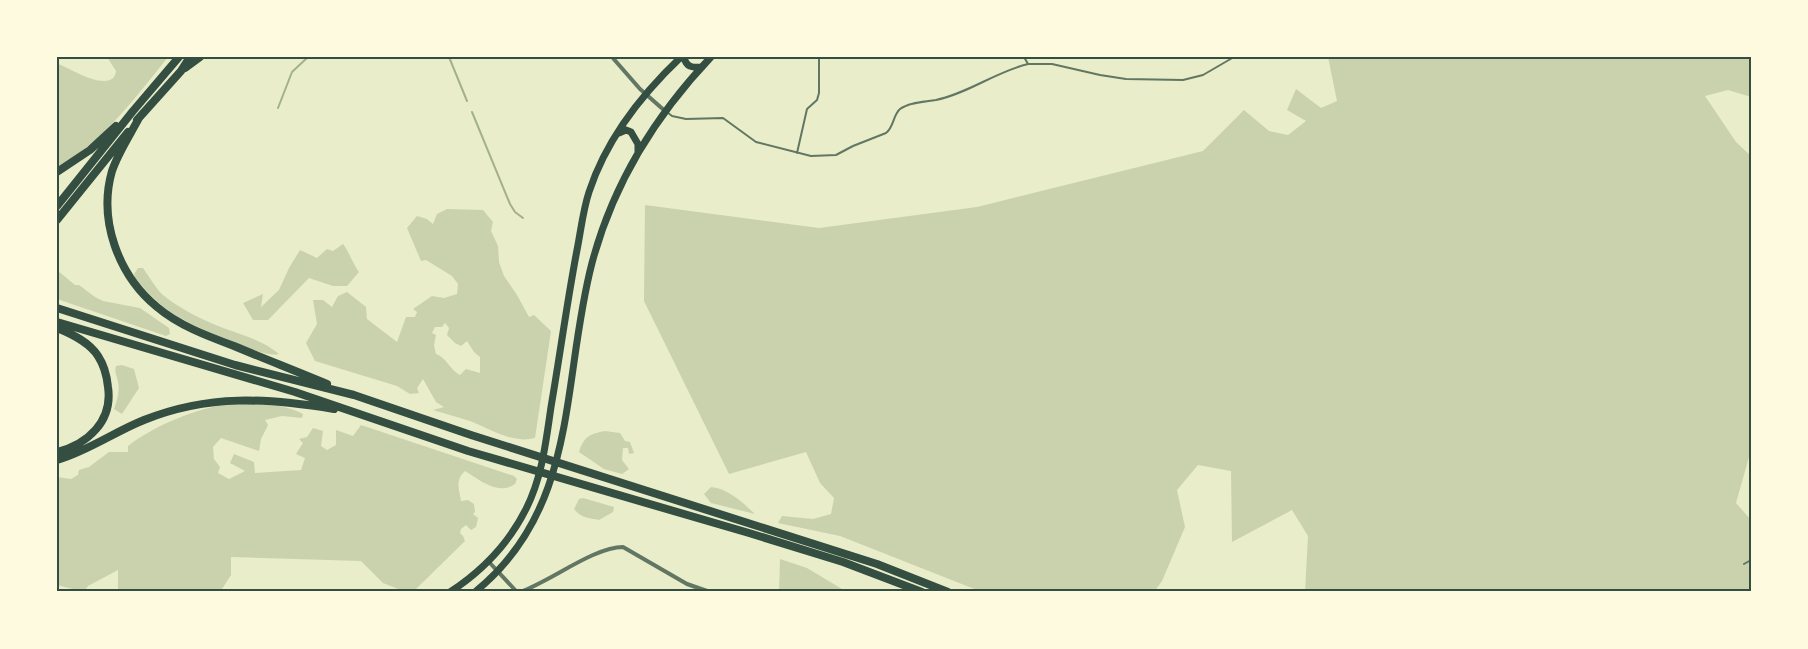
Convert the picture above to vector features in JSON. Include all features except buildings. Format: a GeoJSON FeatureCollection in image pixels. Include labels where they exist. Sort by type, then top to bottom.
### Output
{"type":"FeatureCollection","features":[{"type":"Feature","properties":{"kind":"highway"},"geometry":{"type":"LineString","coordinates":[[57,220],[179,57]]}},
{"type":"Feature","properties":{"kind":"highway"},"geometry":{"type":"LineString","coordinates":[[181,71],[190,57]]}},
{"type":"Feature","properties":{"kind":"highway"},"geometry":{"type":"LineString","coordinates":[[57,206],[136,115],[198,57]]}},
{"type":"Feature","properties":{"kind":"highway"},"geometry":{"type":"LineString","coordinates":[[450,592],[488,561],[504,542],[525,510],[537,480],[584,211],[594,179],[619,133],[646,94],[682,57],[688,66],[702,67]]}},
{"type":"Feature","properties":{"kind":"highway"},"geometry":{"type":"LineString","coordinates":[[475,592],[514,552],[536,518],[550,486],[559,451],[592,264],[613,202],[664,111],[711,57]]}},
{"type":"Feature","properties":{"kind":"highway"},"geometry":{"type":"LineString","coordinates":[[57,172],[136,115]]}},
{"type":"Feature","properties":{"kind":"highway"},"geometry":{"type":"LineString","coordinates":[[136,115],[112,170],[107,206],[112,240],[129,275],[141,292],[156,307],[187,326],[354,395],[610,480],[877,564],[948,592]]}},
{"type":"Feature","properties":{"kind":"highway"},"geometry":{"type":"LineString","coordinates":[[619,133],[626,130],[631,132],[638,144],[638,155]]}},
{"type":"Feature","properties":{"kind":"highway"},"geometry":{"type":"LineString","coordinates":[[57,308],[235,364],[354,395]]}},
{"type":"Feature","properties":{"kind":"highway"},"geometry":{"type":"LineString","coordinates":[[57,322],[295,392],[468,451],[843,562],[922,592]]}},
{"type":"Feature","properties":{"kind":"highway"},"geometry":{"type":"LineString","coordinates":[[57,328],[88,345],[99,357],[107,377],[110,395],[107,412],[100,426],[84,441],[57,452]]}},
{"type":"Feature","properties":{"kind":"highway"},"geometry":{"type":"LineString","coordinates":[[57,460],[75,454],[143,420],[173,409],[203,403],[261,399],[350,411]]}},
{"type":"Feature","properties":{"kind":"street"},"geometry":{"type":"LineString","coordinates":[[612,57],[664,111]]}},
{"type":"Feature","properties":{"kind":"street"},"geometry":{"type":"LineString","coordinates":[[488,561],[519,592],[539,585],[599,552],[611,547],[623,547],[687,584],[710,592]]}},
{"type":"Feature","properties":{"kind":"lane"},"geometry":{"type":"LineString","coordinates":[[797,153],[807,109],[818,98],[819,57]]}},
{"type":"Feature","properties":{"kind":"lane"},"geometry":{"type":"LineString","coordinates":[[1024,57],[1028,64]]}},
{"type":"Feature","properties":{"kind":"lane"},"geometry":{"type":"LineString","coordinates":[[664,111],[672,116],[686,119],[723,118],[756,142],[811,156],[836,155],[886,133],[892,126],[897,112],[905,107],[946,97],[1003,71],[1028,64],[1052,64],[1126,79],[1183,80],[1203,75],[1234,57]]}},
{"type":"Feature","properties":{"kind":"lane"},"geometry":{"type":"LineString","coordinates":[[1744,564],[1751,560]]}},
{"type":"Feature","properties":{"kind":"green space"},"geometry":{"type":"Polygon","coordinates":[[[107,57],[168,57],[104,132],[74,157],[57,167],[57,63],[90,78],[107,81],[113,78],[116,71],[107,57]]]}},
{"type":"Feature","properties":{"kind":"green space"},"geometry":{"type":"Polygon","coordinates":[[[1328,57],[1425,57],[1430,59],[1432,57],[1751,57],[1751,97],[1728,90],[1705,96],[1736,142],[1751,156],[1751,450],[1736,503],[1751,520],[1751,592],[1305,592],[1308,536],[1292,510],[1232,542],[1231,471],[1198,465],[1177,490],[1185,527],[1162,581],[1154,592],[982,592],[840,536],[778,523],[782,516],[813,519],[831,514],[834,498],[820,483],[806,452],[729,474],[644,301],[645,205],[819,228],[977,207],[1203,151],[1244,110],[1269,131],[1288,135],[1306,121],[1287,110],[1296,89],[1321,108],[1337,101],[1328,57]]]}},
{"type":"Feature","properties":{"kind":"green space"},"geometry":{"type":"Polygon","coordinates":[[[447,209],[483,210],[493,222],[491,231],[498,246],[499,262],[504,276],[529,317],[534,315],[551,331],[535,438],[510,437],[470,421],[433,410],[444,407],[436,402],[423,379],[417,388],[419,393],[410,394],[397,386],[315,361],[306,343],[317,324],[313,300],[323,300],[332,307],[338,296],[347,292],[366,307],[367,319],[397,342],[406,317],[415,317],[417,312],[413,309],[432,296],[444,298],[457,294],[458,284],[452,276],[426,260],[421,261],[407,228],[417,216],[433,224],[437,214],[447,209]],[[445,323],[442,327],[435,327],[432,333],[436,335],[434,345],[436,354],[460,375],[466,369],[480,373],[480,357],[467,341],[461,346],[455,343],[447,335],[449,328],[445,323]]]}},
{"type":"Feature","properties":{"kind":"green space"},"geometry":{"type":"Polygon","coordinates":[[[343,244],[359,272],[347,286],[333,286],[309,278],[268,320],[253,320],[243,303],[263,294],[261,307],[279,290],[300,250],[317,258],[327,249],[333,251],[343,244]]]}},
{"type":"Feature","properties":{"kind":"green space"},"geometry":{"type":"Polygon","coordinates":[[[138,268],[143,268],[161,293],[180,307],[211,323],[263,344],[279,354],[270,354],[241,346],[175,315],[158,302],[136,279],[134,274],[138,268]]]}},
{"type":"Feature","properties":{"kind":"green space"},"geometry":{"type":"Polygon","coordinates":[[[57,270],[75,285],[79,285],[103,301],[140,308],[169,328],[170,334],[166,336],[57,299],[57,270]]]}},
{"type":"Feature","properties":{"kind":"green space"},"geometry":{"type":"Polygon","coordinates":[[[122,365],[134,369],[139,388],[122,414],[114,409],[119,389],[115,368],[122,365]]]}},
{"type":"Feature","properties":{"kind":"green space"},"geometry":{"type":"Polygon","coordinates":[[[230,404],[286,407],[303,414],[302,418],[282,416],[265,420],[268,425],[261,439],[259,451],[221,438],[213,447],[214,459],[220,467],[218,473],[229,479],[245,471],[230,463],[234,454],[254,462],[255,473],[301,470],[305,458],[296,454],[303,443],[299,439],[307,437],[313,428],[323,431],[321,446],[327,450],[336,445],[336,430],[353,436],[361,425],[514,476],[517,479],[515,484],[509,487],[496,488],[465,471],[462,474],[458,485],[461,501],[468,500],[474,504],[473,514],[478,518],[476,527],[471,530],[466,525],[461,529],[460,533],[465,541],[416,589],[403,591],[383,583],[361,561],[231,557],[231,575],[220,592],[118,592],[118,570],[88,586],[84,592],[57,585],[57,477],[71,479],[78,475],[79,470],[89,467],[109,452],[128,452],[128,446],[163,425],[204,409],[230,404]]]}},
{"type":"Feature","properties":{"kind":"green space"},"geometry":{"type":"Polygon","coordinates":[[[605,431],[620,433],[625,441],[630,442],[634,453],[629,454],[628,448],[623,448],[622,460],[629,469],[622,474],[604,469],[579,452],[588,437],[605,431]]]}},
{"type":"Feature","properties":{"kind":"green space"},"geometry":{"type":"Polygon","coordinates":[[[711,487],[729,493],[755,514],[711,503],[704,494],[711,487]]]}},
{"type":"Feature","properties":{"kind":"green space"},"geometry":{"type":"Polygon","coordinates":[[[583,498],[614,507],[613,512],[599,520],[582,516],[574,509],[579,499],[583,498]]]}},
{"type":"Feature","properties":{"kind":"green space"},"geometry":{"type":"Polygon","coordinates":[[[780,559],[807,568],[847,592],[779,592],[780,559]]]}},
{"type":"Feature","properties":{"kind":"waterway"},"geometry":{"type":"LineString","coordinates":[[278,108],[292,72],[308,57]]}},
{"type":"Feature","properties":{"kind":"waterway"},"geometry":{"type":"LineString","coordinates":[[449,57],[467,101]]}},
{"type":"Feature","properties":{"kind":"waterway"},"geometry":{"type":"LineString","coordinates":[[472,112],[510,204],[523,218]]}}]}
